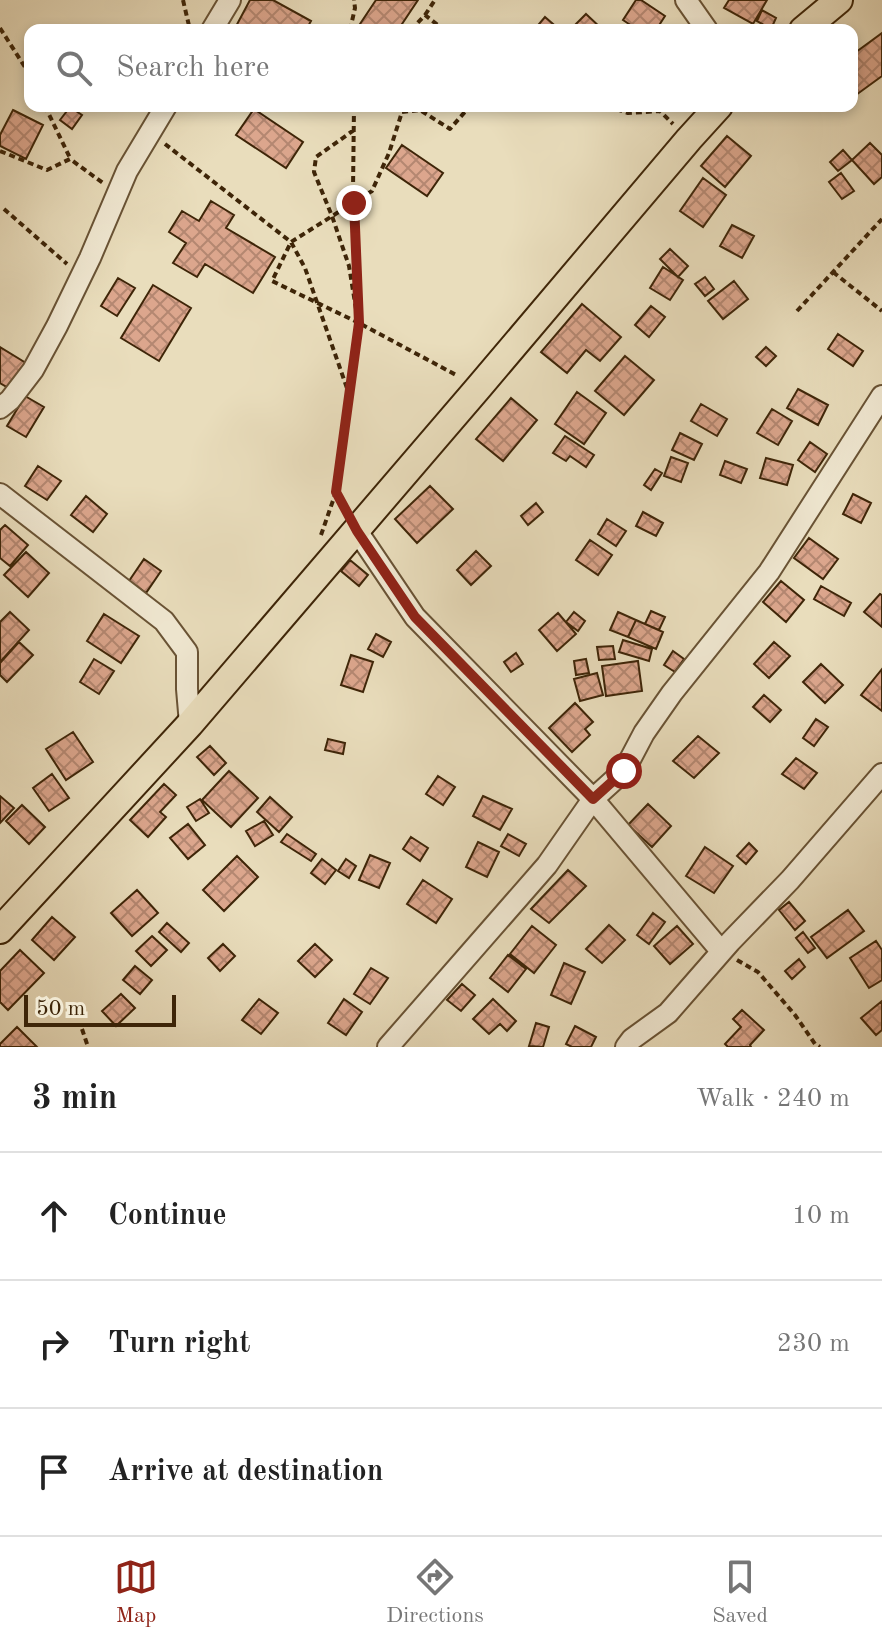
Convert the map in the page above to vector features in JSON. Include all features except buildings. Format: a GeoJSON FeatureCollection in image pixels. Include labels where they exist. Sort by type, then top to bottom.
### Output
{"type":"FeatureCollection","features":[{"type":"Feature","properties":{"kind":"main road"},"geometry":{"type":"LineString","coordinates":[[810,24],[839,0]]}},
{"type":"Feature","properties":{"kind":"main road"},"geometry":{"type":"LineString","coordinates":[[0,930],[190,724],[714,112]]}},
{"type":"Feature","properties":{"kind":"street"},"geometry":{"type":"LineString","coordinates":[[216,24],[230,0]]}},
{"type":"Feature","properties":{"kind":"street"},"geometry":{"type":"LineString","coordinates":[[686,0],[703,24]]}},
{"type":"Feature","properties":{"kind":"street"},"geometry":{"type":"LineString","coordinates":[[0,408],[33,370],[81,276],[127,171],[162,112]]}},
{"type":"Feature","properties":{"kind":"street"},"geometry":{"type":"LineString","coordinates":[[388,1047],[547,865],[593,799],[624,771],[644,733],[672,693],[769,572],[882,396]]}},
{"type":"Feature","properties":{"kind":"street"},"geometry":{"type":"LineString","coordinates":[[0,494],[164,621],[187,652],[190,724]]}},
{"type":"Feature","properties":{"kind":"street"},"geometry":{"type":"LineString","coordinates":[[357,531],[415,617],[593,799],[721,951]]}},
{"type":"Feature","properties":{"kind":"street"},"geometry":{"type":"LineString","coordinates":[[626,1047],[632,1039],[668,1013],[882,774]]}},
{"type":"Feature","properties":{"kind":"path"},"geometry":{"type":"LineString","coordinates":[[183,0],[189,24]]}},
{"type":"Feature","properties":{"kind":"path"},"geometry":{"type":"LineString","coordinates":[[351,24],[354,0]]}},
{"type":"Feature","properties":{"kind":"path"},"geometry":{"type":"LineString","coordinates":[[417,24],[435,0]]}},
{"type":"Feature","properties":{"kind":"path"},"geometry":{"type":"LineString","coordinates":[[425,15],[436,24]]}},
{"type":"Feature","properties":{"kind":"path"},"geometry":{"type":"LineString","coordinates":[[0,28],[24,66]]}},
{"type":"Feature","properties":{"kind":"path"},"geometry":{"type":"LineString","coordinates":[[48,112],[70,159],[117,194]]}},
{"type":"Feature","properties":{"kind":"path"},"geometry":{"type":"LineString","coordinates":[[354,112],[359,323],[336,492],[357,531]]}},
{"type":"Feature","properties":{"kind":"path"},"geometry":{"type":"LineString","coordinates":[[402,112],[389,153],[372,191],[291,242],[272,281],[479,387]]}},
{"type":"Feature","properties":{"kind":"path"},"geometry":{"type":"LineString","coordinates":[[423,112],[450,129],[465,112]]}},
{"type":"Feature","properties":{"kind":"path"},"geometry":{"type":"LineString","coordinates":[[661,112],[689,139]]}},
{"type":"Feature","properties":{"kind":"path"},"geometry":{"type":"LineString","coordinates":[[354,130],[316,157],[314,172],[349,266],[359,323]]}},
{"type":"Feature","properties":{"kind":"path"},"geometry":{"type":"LineString","coordinates":[[150,132],[291,242],[305,268],[348,394]]}},
{"type":"Feature","properties":{"kind":"path"},"geometry":{"type":"LineString","coordinates":[[0,151],[47,170],[70,159]]}},
{"type":"Feature","properties":{"kind":"path"},"geometry":{"type":"LineString","coordinates":[[4,209],[81,276]]}},
{"type":"Feature","properties":{"kind":"path"},"geometry":{"type":"LineString","coordinates":[[797,311],[882,219]]}},
{"type":"Feature","properties":{"kind":"path"},"geometry":{"type":"LineString","coordinates":[[833,272],[882,311]]}},
{"type":"Feature","properties":{"kind":"path"},"geometry":{"type":"LineString","coordinates":[[721,951],[758,972],[820,1047]]}},
{"type":"Feature","properties":{"kind":"path"},"geometry":{"type":"LineString","coordinates":[[82,1029],[88,1047]]}},
{"type":"Feature","properties":{"kind":"route"},"geometry":{"type":"LineString","coordinates":[[354,203],[359,323],[336,492],[357,531],[415,617],[593,799],[624,771]]}}]}
